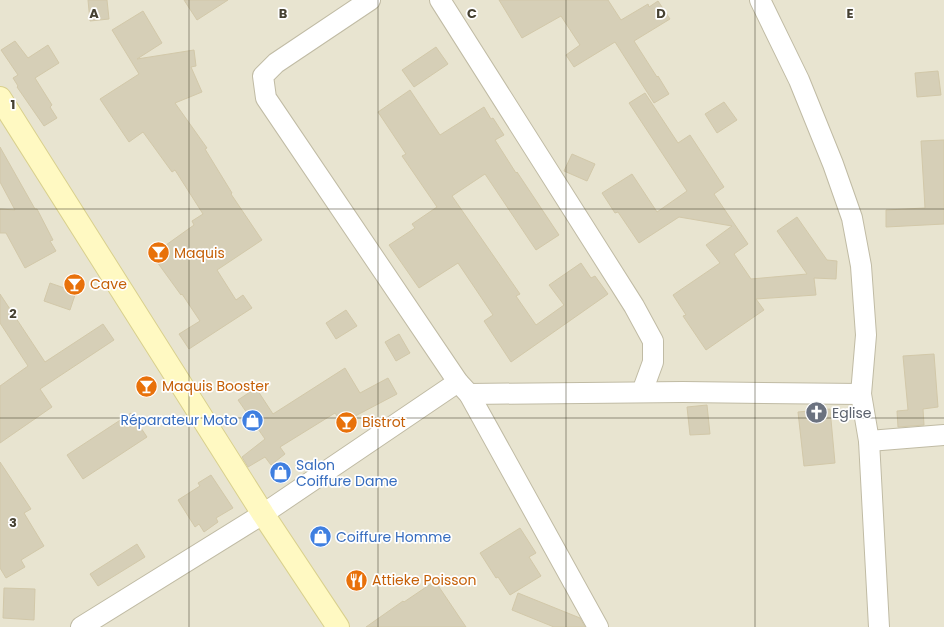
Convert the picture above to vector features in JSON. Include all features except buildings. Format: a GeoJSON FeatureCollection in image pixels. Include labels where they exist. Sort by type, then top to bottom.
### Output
{"type":"FeatureCollection","features":[{"type":"Feature","properties":{"kind":"street"},"geometry":{"type":"LineString","coordinates":[[370,0],[276,63],[263,76],[266,98],[463,388],[598,627]]}},
{"type":"Feature","properties":{"kind":"street"},"geometry":{"type":"LineString","coordinates":[[440,0],[634,306],[652,342],[653,362],[642,392]]}},
{"type":"Feature","properties":{"kind":"street"},"geometry":{"type":"LineString","coordinates":[[760,0],[799,80],[833,164],[852,218],[861,266],[866,335],[861,394],[869,441],[879,627]]}},
{"type":"Feature","properties":{"kind":"street"},"geometry":{"type":"LineString","coordinates":[[0,98],[263,514],[338,627]]}},
{"type":"Feature","properties":{"kind":"street"},"geometry":{"type":"LineString","coordinates":[[81,627],[463,388],[642,392],[861,394]]}},
{"type":"Feature","properties":{"kind":"street"},"geometry":{"type":"LineString","coordinates":[[869,441],[944,435]]}},
{"type":"Feature","properties":{"kind":"shaded area"},"geometry":{"type":"Polygon","coordinates":[[[0,0],[944,0],[944,627],[0,627],[0,0]]]}},
{"type":"Feature","properties":{"kind":"place","name":"Maquis"},"geometry":{"type":"Point","coordinates":[158,253]}},
{"type":"Feature","properties":{"kind":"place","name":"Cave"},"geometry":{"type":"Point","coordinates":[74,284]}},
{"type":"Feature","properties":{"kind":"place","name":"Maquis Booster"},"geometry":{"type":"Point","coordinates":[147,386]}},
{"type":"Feature","properties":{"kind":"place","name":"Eglise"},"geometry":{"type":"Point","coordinates":[816,413]}},
{"type":"Feature","properties":{"kind":"place","name":"Réparateur Moto"},"geometry":{"type":"Point","coordinates":[253,420]}},
{"type":"Feature","properties":{"kind":"place","name":"Bistrot"},"geometry":{"type":"Point","coordinates":[346,422]}},
{"type":"Feature","properties":{"kind":"place","name":"Salon Coiffure Dame"},"geometry":{"type":"Point","coordinates":[281,473]}},
{"type":"Feature","properties":{"kind":"place","name":"Coiffure Homme"},"geometry":{"type":"Point","coordinates":[320,537]}},
{"type":"Feature","properties":{"kind":"place","name":"Attieke Poisson"},"geometry":{"type":"Point","coordinates":[357,580]}}]}
